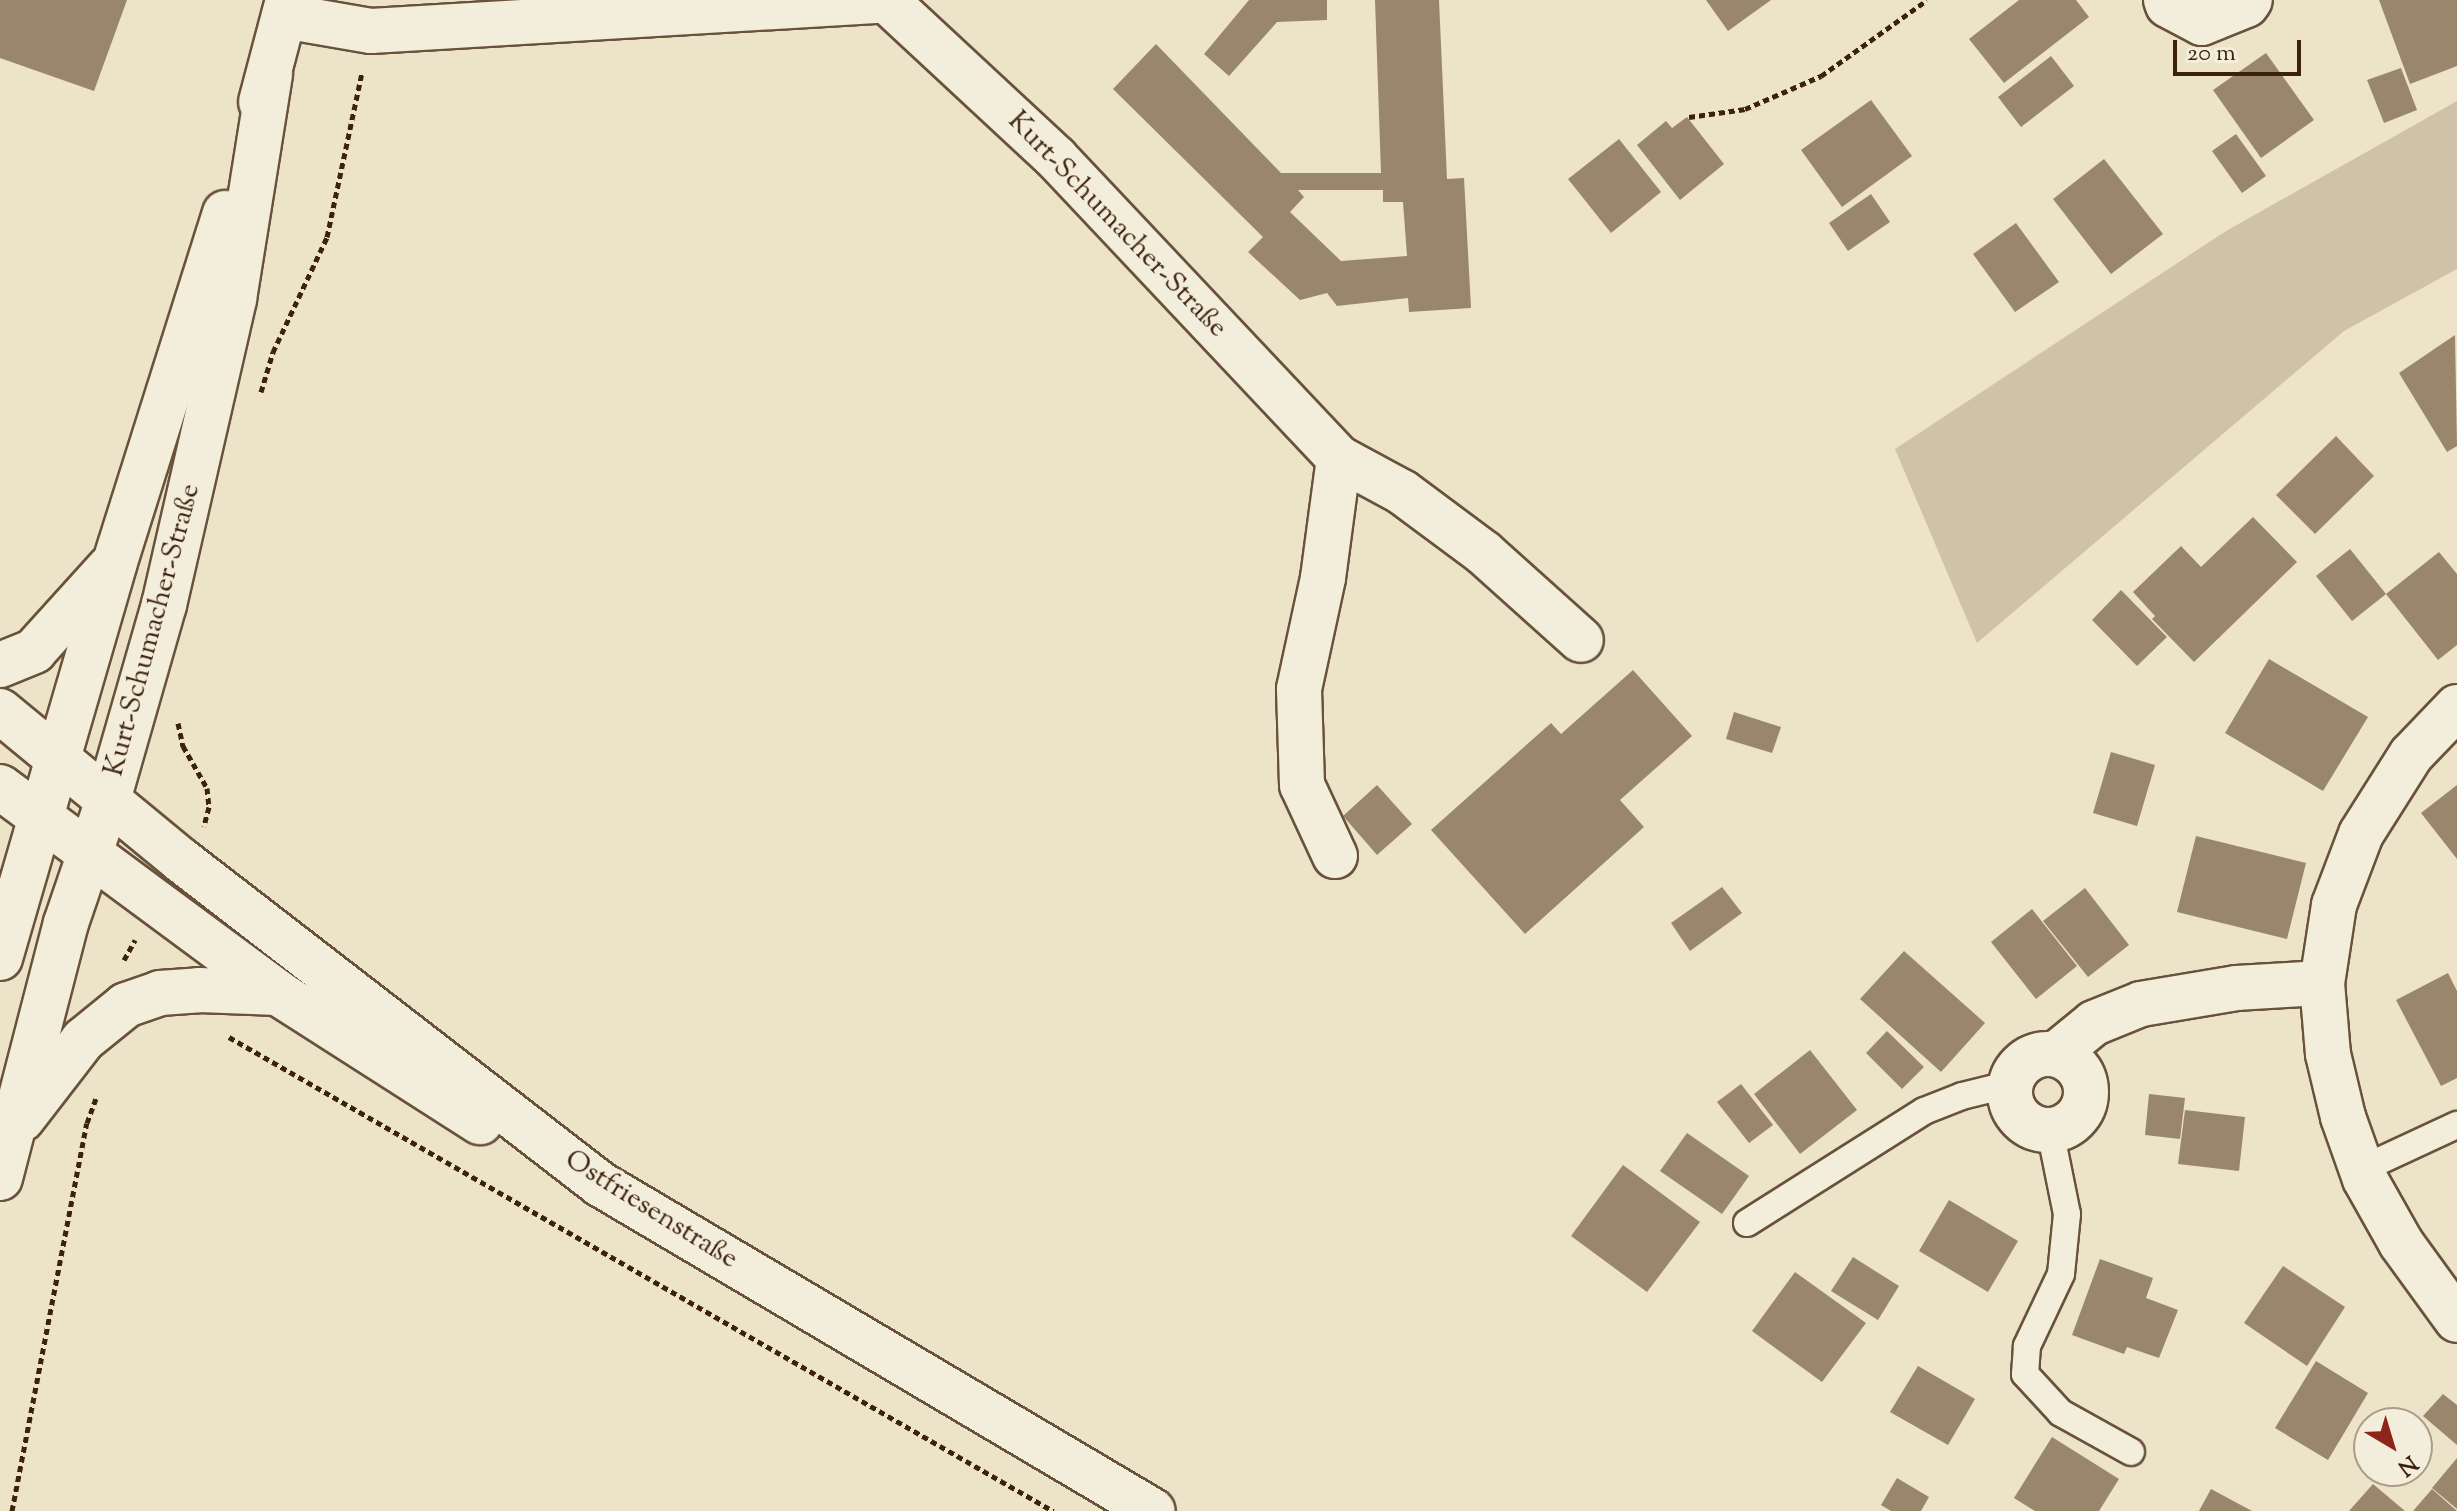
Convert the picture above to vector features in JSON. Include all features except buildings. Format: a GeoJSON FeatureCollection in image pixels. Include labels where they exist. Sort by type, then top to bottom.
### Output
{"type":"FeatureCollection","features":[{"type":"Feature","properties":{"kind":"street","name":"Kurt-Schumacher-Straße"},"geometry":{"type":"LineString","coordinates":[[886,0],[1056,158],[1339,458],[1402,492],[1484,553],[1581,640]]}},
{"type":"Feature","properties":{"kind":"street","name":"Kurt-Schumacher-Straße"},"geometry":{"type":"LineString","coordinates":[[3,930],[59,760],[115,562],[270,74],[286,8],[371,31],[892,0]]}},
{"type":"Feature","properties":{"kind":"street"},"geometry":{"type":"LineString","coordinates":[[2166,0],[2168,5],[2202,23],[2246,5],[2250,0]]}},
{"type":"Feature","properties":{"kind":"street","name":"Kurt-Schumacher-Straße"},"geometry":{"type":"LineString","coordinates":[[0,1178],[66,923],[108,800],[164,605],[234,299],[270,74]]}},
{"type":"Feature","properties":{"kind":"street"},"geometry":{"type":"LineString","coordinates":[[1335,856],[1302,785],[1299,689],[1323,578],[1339,458]]}},
{"type":"Feature","properties":{"kind":"street"},"geometry":{"type":"LineString","coordinates":[[0,665],[34,651],[115,562]]}},
{"type":"Feature","properties":{"kind":"street"},"geometry":{"type":"LineString","coordinates":[[2457,707],[2411,755],[2361,834],[2334,905],[2322,983],[2328,1054],[2343,1117],[2362,1169],[2401,1243],[2457,1320]]}},
{"type":"Feature","properties":{"kind":"street","name":"Ostfriesenstraße"},"geometry":{"type":"LineString","coordinates":[[0,711],[182,861],[600,1184],[1153,1511]]}},
{"type":"Feature","properties":{"kind":"street"},"geometry":{"type":"LineString","coordinates":[[0,787],[278,993],[467,1115],[600,1184]]}},
{"type":"Feature","properties":{"kind":"street"},"geometry":{"type":"LineString","coordinates":[[2056,1054],[2077,1066],[2087,1088],[2086,1101],[2073,1121],[2050,1130],[2039,1129],[2019,1117],[2013,1107],[2011,1084],[2022,1064],[2032,1057],[2056,1054],[2094,1023],[2141,1004],[2237,988],[2322,983]]}},
{"type":"Feature","properties":{"kind":"street"},"geometry":{"type":"LineString","coordinates":[[11,1134],[83,1040],[126,1005],[160,993],[199,990],[278,993]]}},
{"type":"Feature","properties":{"kind":"lane"},"geometry":{"type":"LineString","coordinates":[[1747,1223],[1924,1111],[1962,1096],[2011,1084]]}},
{"type":"Feature","properties":{"kind":"lane"},"geometry":{"type":"LineString","coordinates":[[2362,1169],[2457,1125]]}},
{"type":"Feature","properties":{"kind":"lane"},"geometry":{"type":"LineString","coordinates":[[2050,1130],[2067,1214],[2061,1274],[2027,1346],[2025,1374],[2061,1413],[2131,1452]]}},
{"type":"Feature","properties":{"kind":"path"},"geometry":{"type":"LineString","coordinates":[[1689,117],[1745,109],[1821,76],[1927,0]]}},
{"type":"Feature","properties":{"kind":"path"},"geometry":{"type":"LineString","coordinates":[[260,397],[273,352],[327,237],[371,31]]}},
{"type":"Feature","properties":{"kind":"path"},"geometry":{"type":"LineString","coordinates":[[178,712],[183,746],[207,788],[209,807],[205,823],[182,861]]}},
{"type":"Feature","properties":{"kind":"path"},"geometry":{"type":"LineString","coordinates":[[126,1005],[116,984],[117,975],[157,903]]}},
{"type":"Feature","properties":{"kind":"path"},"geometry":{"type":"LineString","coordinates":[[216,1033],[244,1045],[1053,1511]]}},
{"type":"Feature","properties":{"kind":"path"},"geometry":{"type":"LineString","coordinates":[[12,1511],[87,1123],[101,1087]]}},
{"type":"Feature","properties":{"kind":"shaded area"},"geometry":{"type":"Polygon","coordinates":[[[2457,101],[2457,269],[2344,331],[1977,643],[1895,449],[2226,231],[2457,101]]]}}]}
